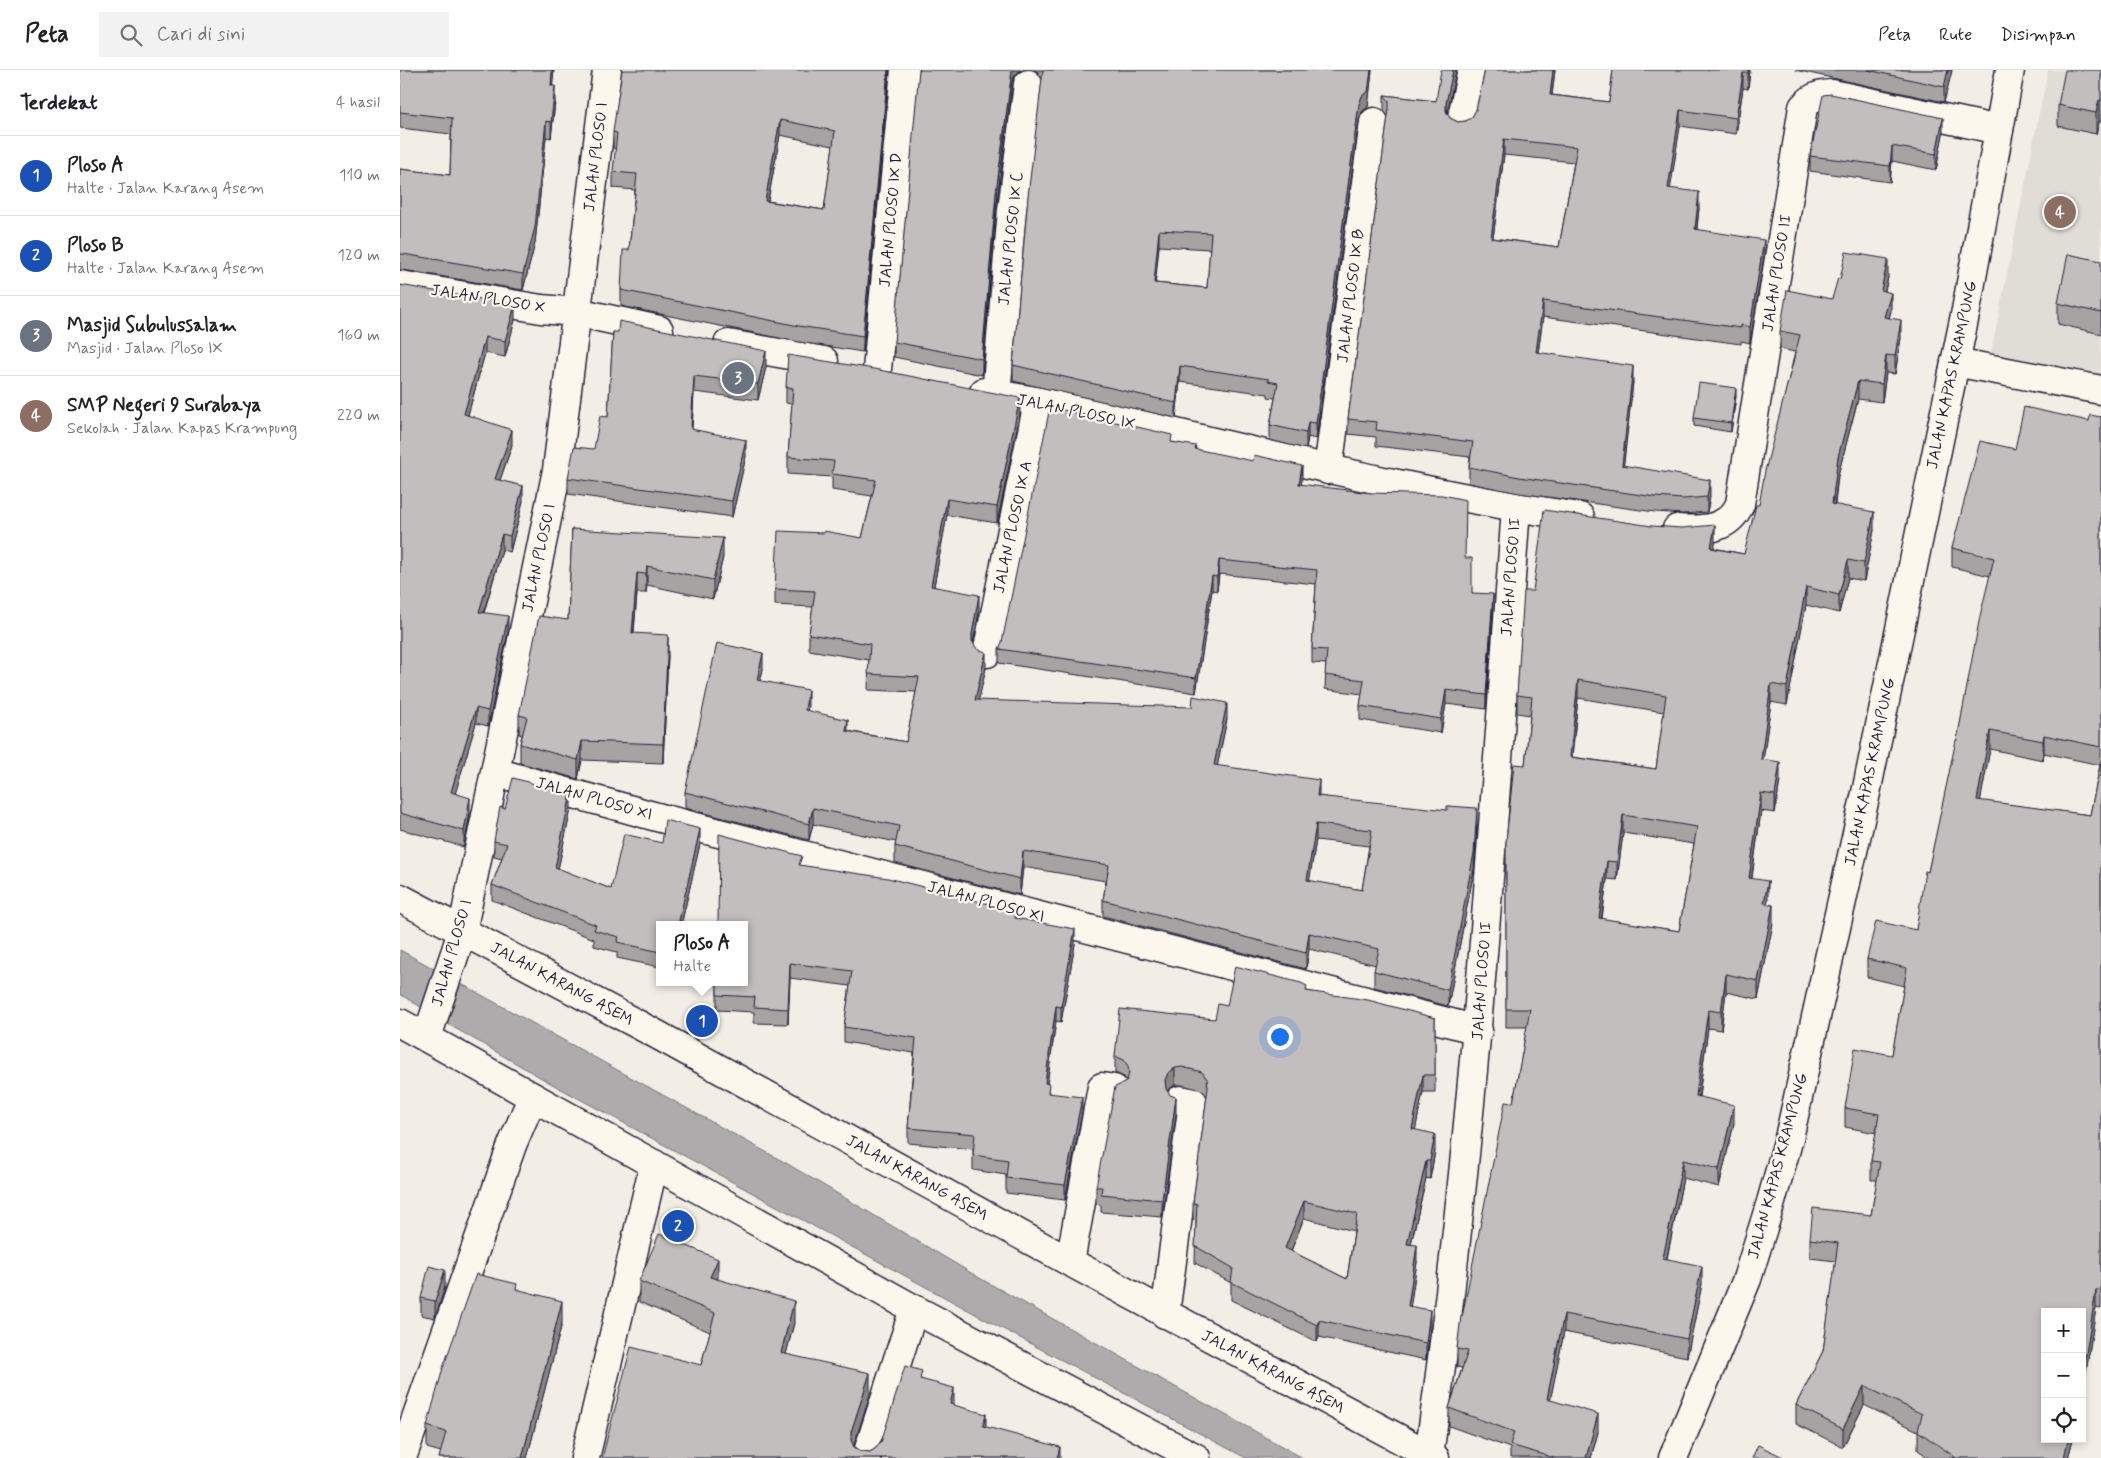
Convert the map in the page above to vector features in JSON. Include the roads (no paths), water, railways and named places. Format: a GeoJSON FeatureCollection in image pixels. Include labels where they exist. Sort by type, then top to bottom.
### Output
{"type":"FeatureCollection","features":[{"type":"Feature","properties":{"kind":"street","name":"JALAN PLOSO I"},"geometry":{"type":"LineString","coordinates":[[429,1032],[459,940],[557,470],[607,70]]}},
{"type":"Feature","properties":{"kind":"street","name":"JALAN PLOSO IX D"},"geometry":{"type":"LineString","coordinates":[[877,370],[906,70]]}},
{"type":"Feature","properties":{"kind":"street"},"geometry":{"type":"LineString","coordinates":[[1461,122],[1472,70]]}},
{"type":"Feature","properties":{"kind":"street","name":"JALAN KAPAS KRAMPUNG"},"geometry":{"type":"LineString","coordinates":[[1673,1458],[1747,1279],[1772,1202],[1789,1138],[1862,812],[1955,362],[2010,70]]}},
{"type":"Feature","properties":{"kind":"street","name":"JALAN PLOSO IX C"},"geometry":{"type":"LineString","coordinates":[[996,395],[1012,210],[1028,84]]}},
{"type":"Feature","properties":{"kind":"street","name":"JALAN PLOSO II"},"geometry":{"type":"LineString","coordinates":[[1653,528],[1683,530],[1718,527],[1734,516],[1740,504],[1803,107],[1818,94],[1832,94],[1999,130]]}},
{"type":"Feature","properties":{"kind":"street","name":"JALAN PLOSO IX B"},"geometry":{"type":"LineString","coordinates":[[1328,470],[1374,122]]}},
{"type":"Feature","properties":{"kind":"street","name":"JALAN PLOSO X"},"geometry":{"type":"LineString","coordinates":[[400,285],[541,309],[576,312]]}},
{"type":"Feature","properties":{"kind":"street"},"geometry":{"type":"LineString","coordinates":[[576,312],[692,337],[904,376]]}},
{"type":"Feature","properties":{"kind":"street"},"geometry":{"type":"LineString","coordinates":[[1955,362],[2101,390]]}},
{"type":"Feature","properties":{"kind":"street","name":"JALAN PLOSO IX"},"geometry":{"type":"LineString","coordinates":[[960,387],[1038,402],[1328,470],[1516,508]]}},
{"type":"Feature","properties":{"kind":"street","name":"JALAN PLOSO IX A"},"geometry":{"type":"LineString","coordinates":[[987,653],[1038,402]]}},
{"type":"Feature","properties":{"kind":"street","name":"JALAN PLOSO II"},"geometry":{"type":"LineString","coordinates":[[1432,1456],[1478,1030],[1516,508],[1604,521]]}},
{"type":"Feature","properties":{"kind":"street","name":"JALAN PLOSO XI"},"geometry":{"type":"LineString","coordinates":[[494,772],[657,817],[1478,1030]]}},
{"type":"Feature","properties":{"kind":"street","name":"JALAN KARANG ASEM"},"geometry":{"type":"LineString","coordinates":[[400,898],[459,940],[654,1033],[1165,1314],[1432,1456]]}},
{"type":"Feature","properties":{"kind":"street"},"geometry":{"type":"LineString","coordinates":[[400,1023],[429,1032],[532,1098],[914,1310],[1182,1455]]}},
{"type":"Feature","properties":{"kind":"street"},"geometry":{"type":"LineString","coordinates":[[1070,1262],[1102,1087],[1114,1089]]}},
{"type":"Feature","properties":{"kind":"street"},"geometry":{"type":"LineString","coordinates":[[402,1458],[512,1145],[532,1098]]}},
{"type":"Feature","properties":{"kind":"street"},"geometry":{"type":"LineString","coordinates":[[1165,1314],[1193,1102],[1180,1100]]}},
{"type":"Feature","properties":{"kind":"street"},"geometry":{"type":"LineString","coordinates":[[585,1458],[654,1164]]}},
{"type":"Feature","properties":{"kind":"street"},"geometry":{"type":"LineString","coordinates":[[866,1458],[914,1310]]}},
{"type":"Feature","properties":{"kind":"place","name":"SMP Negeri 9 Surabaya"},"geometry":{"type":"Point","coordinates":[2060,212]}},
{"type":"Feature","properties":{"kind":"place","name":"Masjid Subulussalam"},"geometry":{"type":"Point","coordinates":[738,378]}},
{"type":"Feature","properties":{"kind":"place","name":"Ploso A"},"geometry":{"type":"Point","coordinates":[702,1021]}},
{"type":"Feature","properties":{"kind":"place","name":"Ploso B"},"geometry":{"type":"Point","coordinates":[678,1226]}}]}
